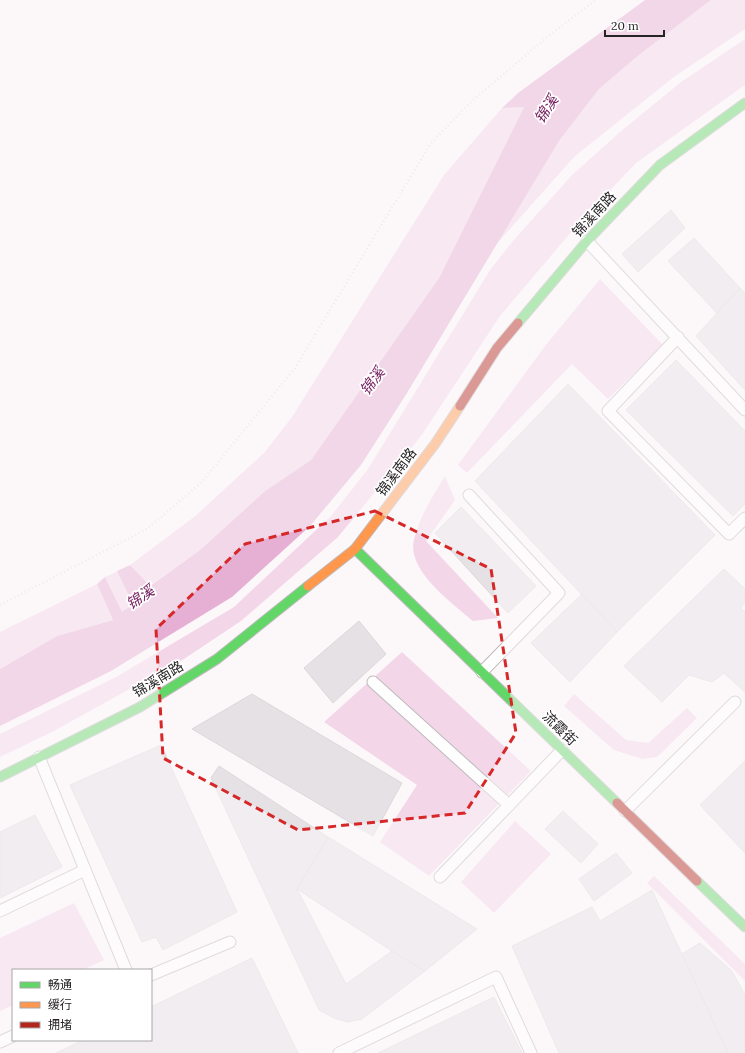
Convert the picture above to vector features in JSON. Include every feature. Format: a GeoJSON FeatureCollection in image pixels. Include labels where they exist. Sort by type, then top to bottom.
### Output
{"type":"FeatureCollection","features":[{"type":"Feature","properties":{"kind":"street","name":"锦溪南路"},"geometry":{"type":"LineString","coordinates":[[0,776],[140,707],[217,659],[355,550],[435,444],[497,348],[587,240],[660,165],[745,103]]}},
{"type":"Feature","properties":{"kind":"street","name":"流霞街"},"geometry":{"type":"LineString","coordinates":[[355,550],[745,927]]}},
{"type":"Feature","properties":{"kind":"lane"},"geometry":{"type":"LineString","coordinates":[[587,240],[745,410]]}},
{"type":"Feature","properties":{"kind":"lane"},"geometry":{"type":"LineString","coordinates":[[678,337],[608,411],[729,534],[745,518]]}},
{"type":"Feature","properties":{"kind":"lane"},"geometry":{"type":"LineString","coordinates":[[469,494],[559,593],[482,672]]}},
{"type":"Feature","properties":{"kind":"lane"},"geometry":{"type":"LineString","coordinates":[[373,682],[509,805]]}},
{"type":"Feature","properties":{"kind":"lane"},"geometry":{"type":"LineString","coordinates":[[625,811],[735,702]]}},
{"type":"Feature","properties":{"kind":"lane"},"geometry":{"type":"LineString","coordinates":[[440,877],[562,750]]}},
{"type":"Feature","properties":{"kind":"lane"},"geometry":{"type":"LineString","coordinates":[[39,757],[126,969]]}},
{"type":"Feature","properties":{"kind":"lane"},"geometry":{"type":"LineString","coordinates":[[0,911],[85,870]]}},
{"type":"Feature","properties":{"kind":"lane"},"geometry":{"type":"LineString","coordinates":[[152,975],[230,942]]}},
{"type":"Feature","properties":{"kind":"lane"},"geometry":{"type":"LineString","coordinates":[[339,1053],[496,977],[531,1053]]}},
{"type":"Feature","properties":{"kind":"lane"},"geometry":{"type":"LineString","coordinates":[[0,1042],[12,1036]]}},
{"type":"Feature","properties":{"kind":"path"},"geometry":{"type":"LineString","coordinates":[[0,605],[147,529],[201,483],[294,368],[431,143],[472,101],[540,43],[595,0]]}},
{"type":"Feature","properties":{"kind":"highlighted area"},"geometry":{"type":"Polygon","coordinates":[[[375,511],[491,569],[516,733],[465,813],[298,830],[163,758],[156,629],[245,544],[375,511]]]}},
{"type":"Feature","properties":{"kind":"shaded area"},"geometry":{"type":"Polygon","coordinates":[[[711,0],[745,0],[745,29],[674,77],[574,157],[494,247],[559,141],[599,89],[639,55],[711,0]]]}},
{"type":"Feature","properties":{"kind":"shaded area"},"geometry":{"type":"Polygon","coordinates":[[[745,39],[745,85],[636,163],[578,224],[500,316],[421,436],[338,537],[241,621],[184,659],[52,732],[0,757],[0,734],[116,677],[234,607],[331,516],[368,469],[490,270],[512,242],[572,175],[620,132],[681,82],[745,39]]]}},
{"type":"Feature","properties":{"kind":"shaded area"},"geometry":{"type":"Polygon","coordinates":[[[524,107],[439,278],[311,460],[265,491],[200,550],[149,586],[130,565],[194,517],[264,453],[292,417],[444,175],[502,108],[524,107]]]}},
{"type":"Feature","properties":{"kind":"shaded area"},"geometry":{"type":"Polygon","coordinates":[[[600,279],[663,345],[608,399],[572,364],[467,473],[458,465],[545,346],[600,279]]]}},
{"type":"Feature","properties":{"kind":"shaded area"},"geometry":{"type":"Polygon","coordinates":[[[445,476],[455,500],[426,541],[498,618],[473,621],[443,596],[424,574],[417,563],[413,551],[416,531],[427,507],[445,476]]]}},
{"type":"Feature","properties":{"kind":"shaded area"},"geometry":{"type":"Polygon","coordinates":[[[118,571],[134,604],[122,613],[105,577],[118,571]]]}},
{"type":"Feature","properties":{"kind":"shaded area"},"geometry":{"type":"Polygon","coordinates":[[[97,584],[113,620],[57,636],[0,669],[0,632],[97,584]]]}},
{"type":"Feature","properties":{"kind":"shaded area"},"geometry":{"type":"Polygon","coordinates":[[[402,652],[531,771],[429,876],[380,842],[417,785],[324,722],[402,652]]]}},
{"type":"Feature","properties":{"kind":"shaded area"},"geometry":{"type":"Polygon","coordinates":[[[574,694],[626,740],[648,743],[687,708],[697,718],[657,757],[642,759],[614,750],[564,706],[574,694]]]}},
{"type":"Feature","properties":{"kind":"shaded area"},"geometry":{"type":"Polygon","coordinates":[[[515,821],[551,854],[494,913],[461,882],[515,821]]]}},
{"type":"Feature","properties":{"kind":"shaded area"},"geometry":{"type":"Polygon","coordinates":[[[654,876],[745,964],[745,981],[647,883],[654,876]]]}},
{"type":"Feature","properties":{"kind":"shaded area"},"geometry":{"type":"Polygon","coordinates":[[[74,903],[104,960],[85,969],[12,969],[12,1005],[0,1011],[0,938],[74,903]]]}},
{"type":"Feature","properties":{"kind":"water","name":"锦溪"},"geometry":{"type":"Polygon","coordinates":[[[645,0],[711,0],[639,55],[599,89],[559,141],[407,393],[361,465],[310,526],[232,597],[111,671],[0,726],[0,669],[57,636],[113,620],[97,584],[105,577],[122,612],[133,604],[117,571],[130,565],[150,586],[200,550],[265,491],[311,460],[439,278],[524,107],[502,108],[518,93],[645,0]]]}},
{"type":"Feature","properties":{"kind":"building"},"geometry":{"type":"Polygon","coordinates":[[[671,210],[685,228],[638,272],[622,254],[671,210]]]}},
{"type":"Feature","properties":{"kind":"building"},"geometry":{"type":"Polygon","coordinates":[[[694,238],[740,288],[717,313],[668,261],[694,238]]]}},
{"type":"Feature","properties":{"kind":"building"},"geometry":{"type":"Polygon","coordinates":[[[740,288],[745,293],[745,390],[696,336],[740,288]]]}},
{"type":"Feature","properties":{"kind":"building"},"geometry":{"type":"Polygon","coordinates":[[[676,360],[745,431],[745,504],[733,516],[626,410],[676,360]]]}},
{"type":"Feature","properties":{"kind":"building"},"geometry":{"type":"Polygon","coordinates":[[[568,384],[715,535],[617,632],[475,481],[568,384]]]}},
{"type":"Feature","properties":{"kind":"building"},"geometry":{"type":"Polygon","coordinates":[[[461,507],[536,586],[508,613],[435,533],[461,507]]]}},
{"type":"Feature","properties":{"kind":"building"},"geometry":{"type":"Polygon","coordinates":[[[724,569],[745,589],[745,602],[741,608],[745,612],[745,692],[724,673],[712,682],[689,675],[662,702],[624,666],[724,569]]]}},
{"type":"Feature","properties":{"kind":"building"},"geometry":{"type":"Polygon","coordinates":[[[582,594],[617,632],[570,682],[531,643],[582,594]]]}},
{"type":"Feature","properties":{"kind":"building"},"geometry":{"type":"Polygon","coordinates":[[[359,621],[386,654],[333,703],[304,668],[359,621]]]}},
{"type":"Feature","properties":{"kind":"building"},"geometry":{"type":"Polygon","coordinates":[[[252,694],[402,783],[373,836],[192,729],[252,694]]]}},
{"type":"Feature","properties":{"kind":"building"},"geometry":{"type":"Polygon","coordinates":[[[161,745],[237,912],[163,950],[156,937],[142,942],[70,785],[161,745]]]}},
{"type":"Feature","properties":{"kind":"building"},"geometry":{"type":"Polygon","coordinates":[[[745,761],[745,853],[700,805],[745,761]]]}},
{"type":"Feature","properties":{"kind":"building"},"geometry":{"type":"Polygon","coordinates":[[[219,766],[328,837],[297,889],[346,984],[392,951],[425,971],[362,1019],[348,1022],[334,1018],[319,1010],[211,778],[219,766]]]}},
{"type":"Feature","properties":{"kind":"building"},"geometry":{"type":"Polygon","coordinates":[[[563,811],[598,844],[581,863],[545,829],[563,811]]]}},
{"type":"Feature","properties":{"kind":"building"},"geometry":{"type":"Polygon","coordinates":[[[35,815],[62,867],[0,898],[0,832],[35,815]]]}},
{"type":"Feature","properties":{"kind":"building"},"geometry":{"type":"Polygon","coordinates":[[[328,837],[477,929],[425,971],[392,951],[297,889],[328,837]]]}},
{"type":"Feature","properties":{"kind":"building"},"geometry":{"type":"Polygon","coordinates":[[[616,853],[632,873],[594,901],[579,879],[616,853]]]}},
{"type":"Feature","properties":{"kind":"building"},"geometry":{"type":"Polygon","coordinates":[[[652,890],[728,1053],[559,1053],[512,946],[592,907],[600,921],[652,890]]]}},
{"type":"Feature","properties":{"kind":"building"},"geometry":{"type":"Polygon","coordinates":[[[700,943],[732,971],[745,995],[745,1053],[728,1053],[682,954],[700,943]]]}},
{"type":"Feature","properties":{"kind":"building"},"geometry":{"type":"Polygon","coordinates":[[[252,958],[298,1053],[56,1053],[81,1041],[152,1041],[152,1007],[252,958]]]}},
{"type":"Feature","properties":{"kind":"building"},"geometry":{"type":"Polygon","coordinates":[[[494,997],[522,1053],[378,1053],[494,997]]]}},
{"type":"Feature","properties":{"kind":"traffic: fast"},"geometry":{"type":"LineString","coordinates":[[518,323],[587,241],[660,165],[745,103]]}},
{"type":"Feature","properties":{"kind":"traffic: fast"},"geometry":{"type":"LineString","coordinates":[[355,549],[617,803]]}},
{"type":"Feature","properties":{"kind":"traffic: fast"},"geometry":{"type":"LineString","coordinates":[[0,777],[140,707],[217,659],[308,586]]}},
{"type":"Feature","properties":{"kind":"traffic: fast"},"geometry":{"type":"LineString","coordinates":[[697,881],[745,927]]}},
{"type":"Feature","properties":{"kind":"traffic: slow"},"geometry":{"type":"LineString","coordinates":[[308,586],[355,549],[435,444],[460,406]]}},
{"type":"Feature","properties":{"kind":"traffic: jam"},"geometry":{"type":"LineString","coordinates":[[460,406],[497,348],[518,323]]}},
{"type":"Feature","properties":{"kind":"traffic: jam"},"geometry":{"type":"LineString","coordinates":[[617,803],[697,881]]}}]}
